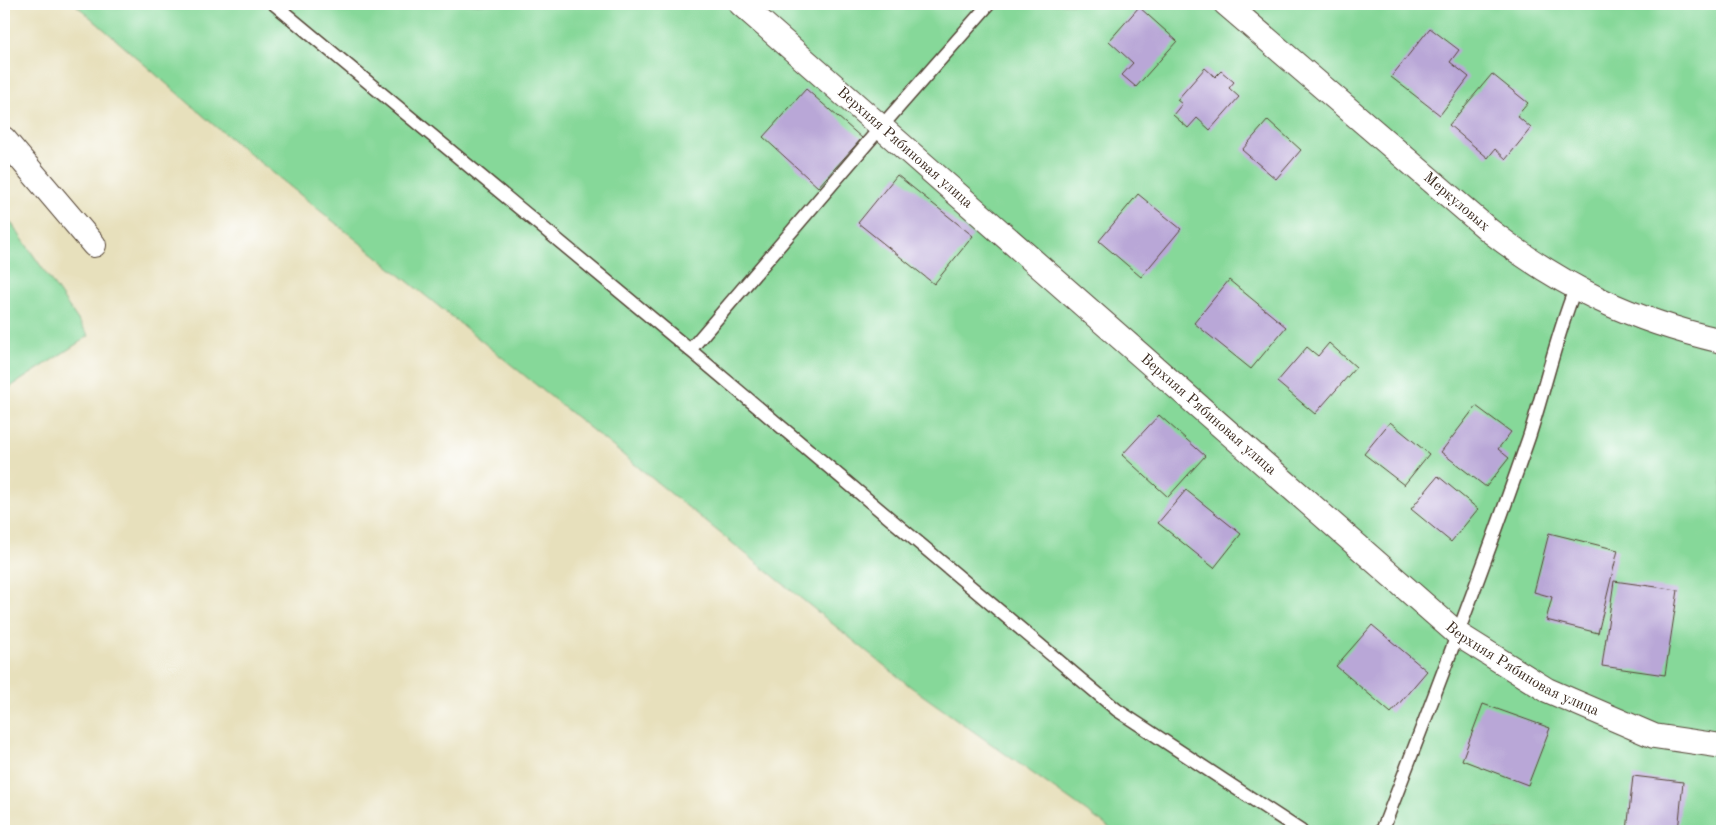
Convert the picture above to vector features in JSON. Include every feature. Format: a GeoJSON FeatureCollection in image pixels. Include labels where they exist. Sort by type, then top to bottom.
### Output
{"type":"FeatureCollection","features":[{"type":"Feature","properties":{"kind":"street","name":"Верхняя Рябиновая улица"},"geometry":{"type":"LineString","coordinates":[[741,4],[1458,635],[1546,690],[1654,736],[1722,746]]}},
{"type":"Feature","properties":{"kind":"street","name":"Меркуловых"},"geometry":{"type":"LineString","coordinates":[[1226,4],[1518,253],[1575,288],[1620,310],[1654,323],[1722,341]]}},
{"type":"Feature","properties":{"kind":"street"},"geometry":{"type":"LineString","coordinates":[[4,139],[94,245]]}},
{"type":"Feature","properties":{"kind":"lane"},"geometry":{"type":"LineString","coordinates":[[274,4],[690,350],[1117,710],[1301,831]]}},
{"type":"Feature","properties":{"kind":"lane"},"geometry":{"type":"LineString","coordinates":[[690,350],[989,4]]}},
{"type":"Feature","properties":{"kind":"lane"},"geometry":{"type":"LineString","coordinates":[[1382,831],[1458,635],[1529,435],[1565,313],[1575,288]]}},
{"type":"Feature","properties":{"kind":"green space"},"geometry":{"type":"Polygon","coordinates":[[[75,4],[1722,4],[1722,831],[1114,831],[911,687],[215,126],[75,4]]]}},
{"type":"Feature","properties":{"kind":"green space"},"geometry":{"type":"Polygon","coordinates":[[[4,218],[12,224],[89,336],[4,391],[4,218]]]}},
{"type":"Feature","properties":{"kind":"building"},"geometry":{"type":"Polygon","coordinates":[[[1139,7],[1177,41],[1136,87],[1122,75],[1133,63],[1109,41],[1139,7]]]}},
{"type":"Feature","properties":{"kind":"building"},"geometry":{"type":"Polygon","coordinates":[[[1430,28],[1459,50],[1450,62],[1469,77],[1440,115],[1391,77],[1430,28]]]}},
{"type":"Feature","properties":{"kind":"building"},"geometry":{"type":"Polygon","coordinates":[[[1205,68],[1215,77],[1221,71],[1234,82],[1229,88],[1239,97],[1210,130],[1197,118],[1188,128],[1173,115],[1182,104],[1177,100],[1205,68]]]}},
{"type":"Feature","properties":{"kind":"building"},"geometry":{"type":"Polygon","coordinates":[[[1492,74],[1528,103],[1517,116],[1531,128],[1506,159],[1495,149],[1488,158],[1449,125],[1492,74]]]}},
{"type":"Feature","properties":{"kind":"building"},"geometry":{"type":"Polygon","coordinates":[[[806,89],[862,138],[818,187],[763,137],[806,89]]]}},
{"type":"Feature","properties":{"kind":"building"},"geometry":{"type":"Polygon","coordinates":[[[1268,120],[1301,150],[1276,179],[1242,150],[1268,120]]]}},
{"type":"Feature","properties":{"kind":"building"},"geometry":{"type":"Polygon","coordinates":[[[897,175],[973,236],[934,284],[858,223],[897,175]]]}},
{"type":"Feature","properties":{"kind":"building"},"geometry":{"type":"Polygon","coordinates":[[[1138,194],[1181,229],[1141,277],[1099,241],[1138,194]]]}},
{"type":"Feature","properties":{"kind":"building"},"geometry":{"type":"Polygon","coordinates":[[[1229,280],[1286,327],[1251,369],[1194,323],[1229,280]]]}},
{"type":"Feature","properties":{"kind":"building"},"geometry":{"type":"Polygon","coordinates":[[[1329,343],[1356,367],[1315,414],[1277,382],[1307,347],[1318,356],[1329,343]]]}},
{"type":"Feature","properties":{"kind":"building"},"geometry":{"type":"Polygon","coordinates":[[[1476,406],[1511,432],[1498,449],[1509,458],[1486,487],[1441,452],[1476,406]]]}},
{"type":"Feature","properties":{"kind":"building"},"geometry":{"type":"Polygon","coordinates":[[[1159,415],[1205,456],[1168,497],[1122,455],[1159,415]]]}},
{"type":"Feature","properties":{"kind":"building"},"geometry":{"type":"Polygon","coordinates":[[[1390,422],[1429,454],[1404,485],[1364,454],[1390,422]]]}},
{"type":"Feature","properties":{"kind":"building"},"geometry":{"type":"Polygon","coordinates":[[[1438,476],[1478,509],[1451,542],[1411,509],[1438,476]]]}},
{"type":"Feature","properties":{"kind":"building"},"geometry":{"type":"Polygon","coordinates":[[[1186,490],[1241,534],[1214,568],[1158,523],[1186,490]]]}},
{"type":"Feature","properties":{"kind":"building"},"geometry":{"type":"Polygon","coordinates":[[[1549,533],[1618,550],[1598,633],[1546,620],[1552,597],[1534,592],[1549,533]]]}},
{"type":"Feature","properties":{"kind":"building"},"geometry":{"type":"Polygon","coordinates":[[[1614,581],[1678,590],[1665,675],[1602,666],[1614,581]]]}},
{"type":"Feature","properties":{"kind":"building"},"geometry":{"type":"Polygon","coordinates":[[[1372,625],[1427,671],[1391,713],[1336,666],[1372,625]]]}},
{"type":"Feature","properties":{"kind":"building"},"geometry":{"type":"Polygon","coordinates":[[[1483,704],[1550,728],[1528,785],[1462,760],[1483,704]]]}},
{"type":"Feature","properties":{"kind":"building"},"geometry":{"type":"Polygon","coordinates":[[[1633,776],[1683,782],[1678,831],[1627,831],[1633,776]]]}}]}
